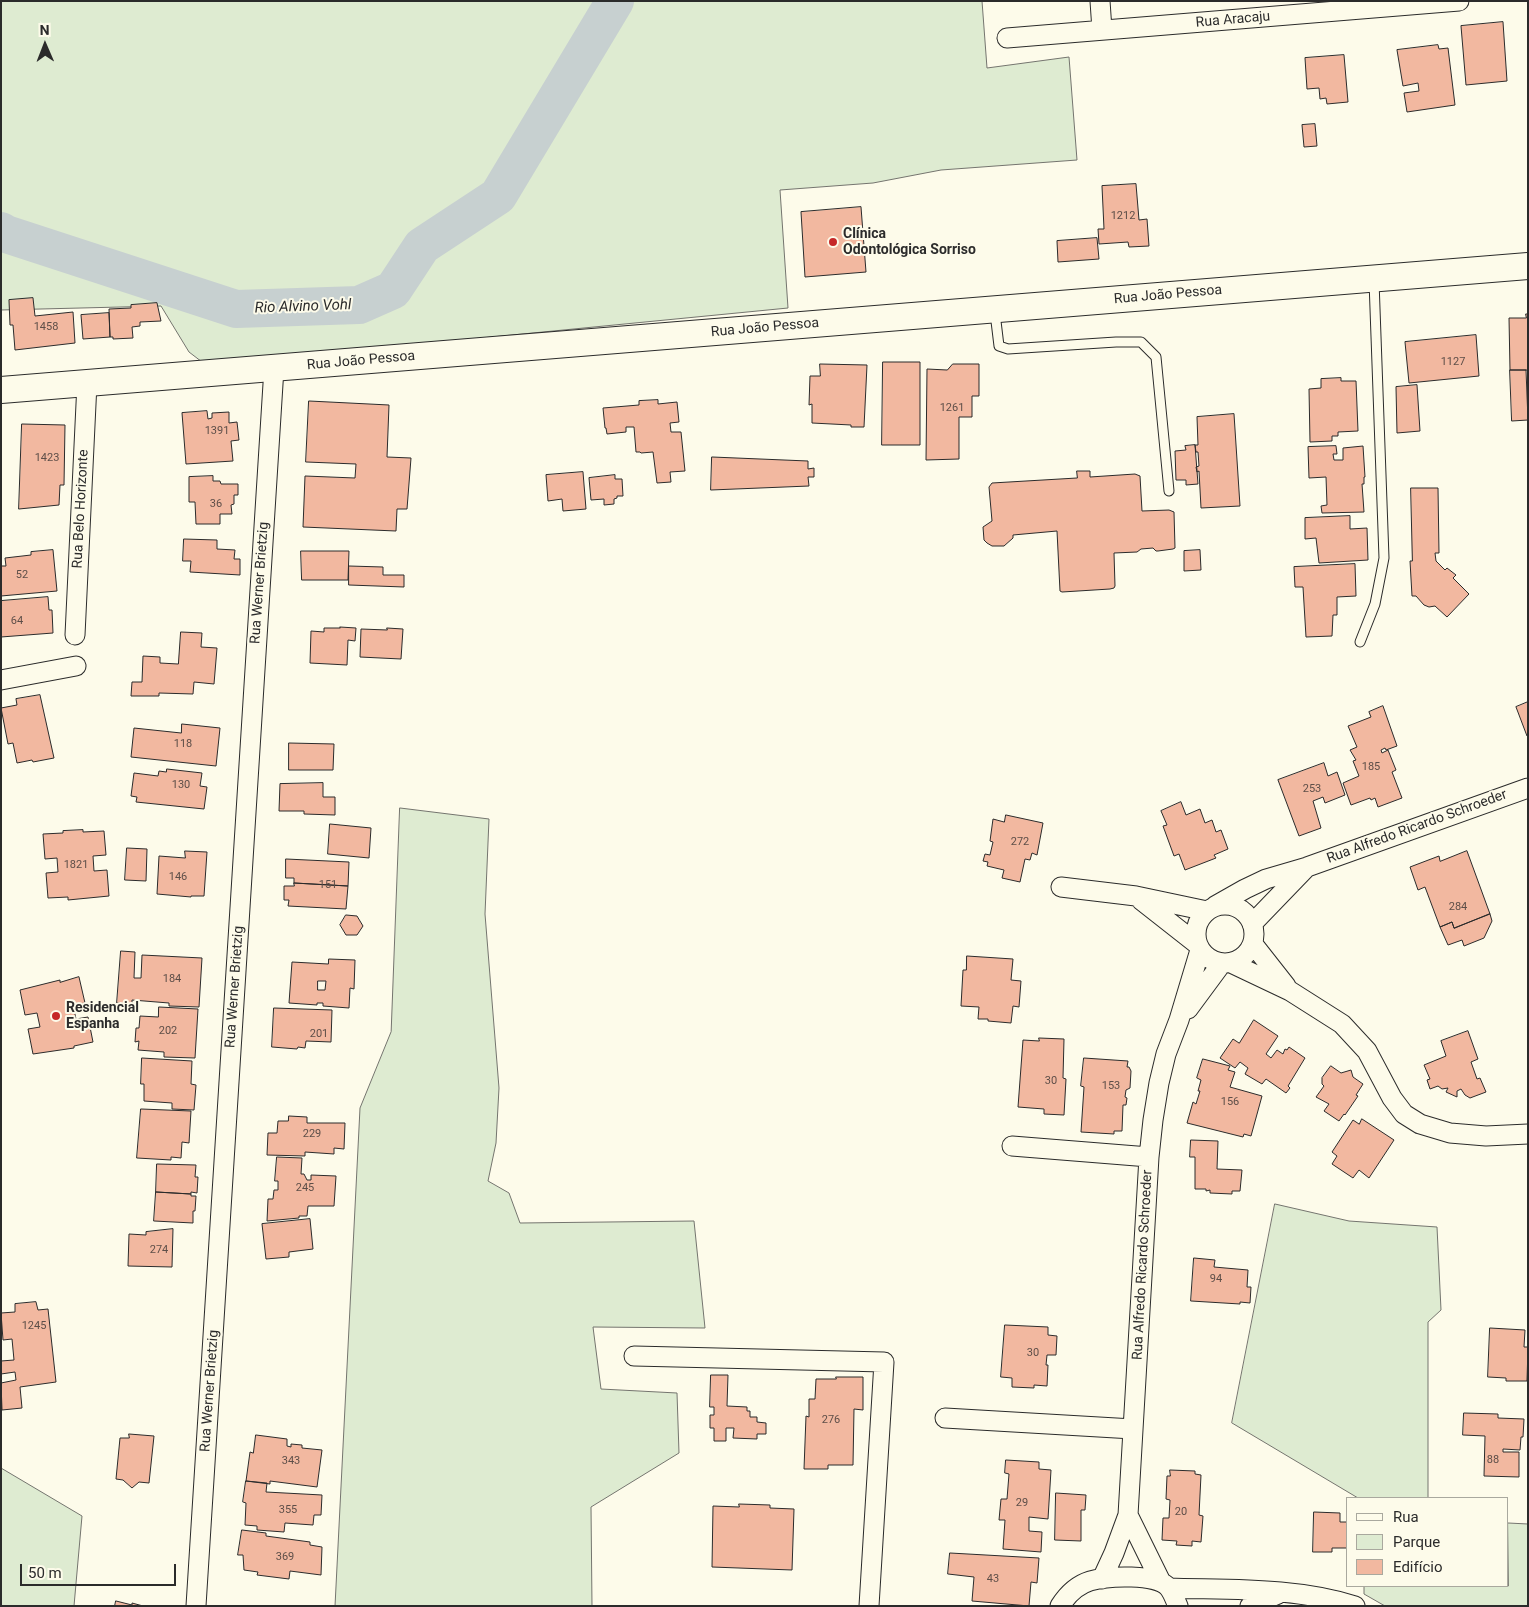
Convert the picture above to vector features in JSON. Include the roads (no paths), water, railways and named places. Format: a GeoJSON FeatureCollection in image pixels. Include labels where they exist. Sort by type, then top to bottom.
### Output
{"type":"FeatureCollection","features":[{"type":"Feature","properties":{"kind":"street"},"geometry":{"type":"LineString","coordinates":[[1100,1],[1102,30]]}},
{"type":"Feature","properties":{"kind":"street","name":"Rua Aracaju"},"geometry":{"type":"LineString","coordinates":[[1007,38],[1459,1]]}},
{"type":"Feature","properties":{"kind":"street","name":"Rua João Pessoa"},"geometry":{"type":"LineString","coordinates":[[1,390],[1528,266]]}},
{"type":"Feature","properties":{"kind":"street","name":"Rua Werner Brietzig"},"geometry":{"type":"LineString","coordinates":[[196,1606],[274,368]]}},
{"type":"Feature","properties":{"kind":"street","name":"Rua Belo Horizonte"},"geometry":{"type":"LineString","coordinates":[[75,635],[87,383]]}},
{"type":"Feature","properties":{"kind":"street"},"geometry":{"type":"LineString","coordinates":[[1,680],[76,666]]}},
{"type":"Feature","properties":{"kind":"street","name":"Rua Alfredo Ricardo Schroeder"},"geometry":{"type":"LineString","coordinates":[[1211,909],[1244,889],[1266,879],[1307,867],[1528,788]]}},
{"type":"Feature","properties":{"kind":"street","name":"Rua Alfredo Ricardo Schroeder"},"geometry":{"type":"LineString","coordinates":[[1252,924],[1307,867]]}},
{"type":"Feature","properties":{"kind":"street"},"geometry":{"type":"LineString","coordinates":[[1061,887],[1136,896],[1211,909],[1224,905],[1242,910],[1252,924],[1253,944],[1240,959],[1226,963]]}},
{"type":"Feature","properties":{"kind":"street"},"geometry":{"type":"LineString","coordinates":[[1136,896],[1166,918],[1198,947],[1206,957],[1213,961],[1226,963],[1290,991],[1342,1024],[1367,1052],[1392,1098],[1404,1114],[1420,1124],[1450,1133],[1486,1136],[1528,1134]]}},
{"type":"Feature","properties":{"kind":"street"},"geometry":{"type":"LineString","coordinates":[[1198,947],[1195,934],[1196,926],[1211,909]]}},
{"type":"Feature","properties":{"kind":"street"},"geometry":{"type":"LineString","coordinates":[[1253,944],[1290,991]]}},
{"type":"Feature","properties":{"kind":"street","name":"Rua Alfredo Ricardo Schroeder"},"geometry":{"type":"LineString","coordinates":[[1102,1579],[1128,1515],[1150,1157],[1159,1083],[1166,1054],[1180,1020],[1198,947]]}},
{"type":"Feature","properties":{"kind":"street","name":"Rua Alfredo Ricardo Schroeder"},"geometry":{"type":"LineString","coordinates":[[1180,1020],[1226,963]]}},
{"type":"Feature","properties":{"kind":"street"},"geometry":{"type":"LineString","coordinates":[[1012,1146],[1150,1157]]}},
{"type":"Feature","properties":{"kind":"street"},"geometry":{"type":"LineString","coordinates":[[634,1356],[884,1362],[869,1606]]}},
{"type":"Feature","properties":{"kind":"street"},"geometry":{"type":"LineString","coordinates":[[945,1418],[1133,1429]]}},
{"type":"Feature","properties":{"kind":"street","name":"Rua Alfredo Ricardo Schroeder"},"geometry":{"type":"LineString","coordinates":[[1128,1515],[1178,1606]]}},
{"type":"Feature","properties":{"kind":"street"},"geometry":{"type":"LineString","coordinates":[[1060,1606],[1068,1594],[1089,1582],[1102,1579],[1143,1578],[1165,1585],[1284,1592],[1355,1606]]}},
{"type":"Feature","properties":{"kind":"street"},"geometry":{"type":"LineString","coordinates":[[1250,1606],[1284,1592]]}},
{"type":"Feature","properties":{"kind":"lane"},"geometry":{"type":"LineString","coordinates":[[1360,642],[1375,604],[1384,558],[1374,278]]}},
{"type":"Feature","properties":{"kind":"lane"},"geometry":{"type":"LineString","coordinates":[[994,309],[999,346],[1008,349],[1141,342],[1156,357],[1169,491]]}},
{"type":"Feature","properties":{"kind":"waterway","name":"Rio Alvino Vohl"},"geometry":{"type":"LineString","coordinates":[[1,231],[236,309],[359,305],[393,290],[422,246],[498,196],[615,1]]}},
{"type":"Feature","properties":{"kind":"place","name":"Clínica Odontológica Sorriso"},"geometry":{"type":"Point","coordinates":[833,242]}},
{"type":"Feature","properties":{"kind":"place","name":"Residencial Espanha"},"geometry":{"type":"Point","coordinates":[56,1016]}}]}
